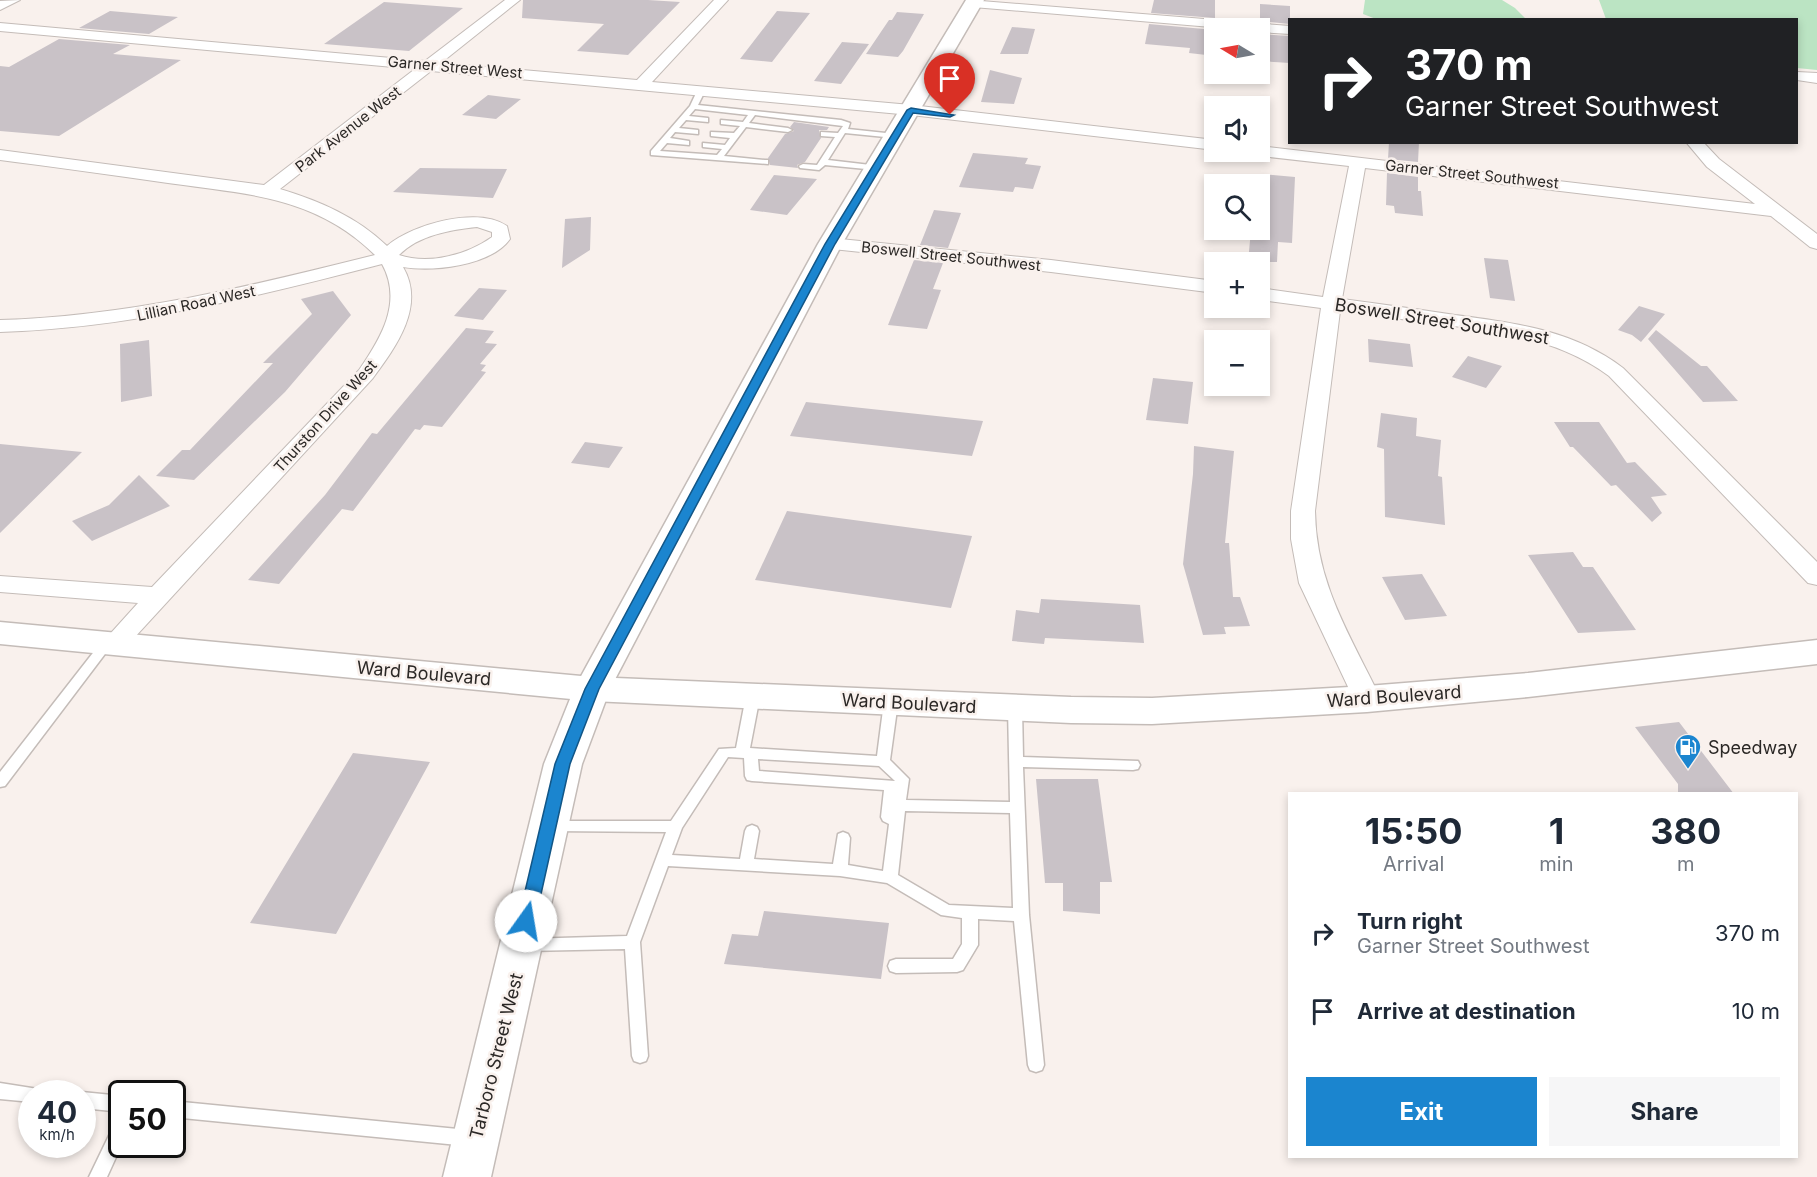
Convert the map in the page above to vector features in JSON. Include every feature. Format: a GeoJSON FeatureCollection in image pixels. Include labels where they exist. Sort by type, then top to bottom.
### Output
{"type":"FeatureCollection","features":[{"type":"Feature","properties":{"kind":"main road","name":"Tarboro Street West"},"geometry":{"type":"LineString","coordinates":[[471,1158],[523,946],[563,764],[592,689],[830,244],[974,1]]}},
{"type":"Feature","properties":{"kind":"main road","name":"Ward Boulevard"},"geometry":{"type":"LineString","coordinates":[[0,633],[592,689],[1015,708],[1152,711],[1367,699],[1528,686],[1817,652]]}},
{"type":"Feature","properties":{"kind":"street"},"geometry":{"type":"LineString","coordinates":[[0,6],[13,0]]}},
{"type":"Feature","properties":{"kind":"street","name":"Park Avenue West"},"geometry":{"type":"LineString","coordinates":[[267,191],[513,0]]}},
{"type":"Feature","properties":{"kind":"street"},"geometry":{"type":"LineString","coordinates":[[641,85],[721,0]]}},
{"type":"Feature","properties":{"kind":"street"},"geometry":{"type":"LineString","coordinates":[[974,1],[1288,30]]}},
{"type":"Feature","properties":{"kind":"street","name":"Garner Street West"},"geometry":{"type":"LineString","coordinates":[[0,27],[911,110]]}},
{"type":"Feature","properties":{"kind":"street"},"geometry":{"type":"LineString","coordinates":[[1798,76],[1817,78]]}},
{"type":"Feature","properties":{"kind":"street"},"geometry":{"type":"LineString","coordinates":[[911,110],[1204,144]]}},
{"type":"Feature","properties":{"kind":"street"},"geometry":{"type":"LineString","coordinates":[[1696,144],[1713,162],[1817,243]]}},
{"type":"Feature","properties":{"kind":"street","name":"Garner Street Southwest"},"geometry":{"type":"LineString","coordinates":[[1270,152],[1773,210]]}},
{"type":"Feature","properties":{"kind":"street","name":"Thurston Drive West"},"geometry":{"type":"LineString","coordinates":[[0,154],[267,191],[319,208],[346,221],[365,233],[396,268],[402,303],[396,328],[366,374],[111,643]]}},
{"type":"Feature","properties":{"kind":"street"},"geometry":{"type":"LineString","coordinates":[[1358,162],[1331,304],[1304,511],[1303,539],[1312,583],[1367,699]]}},
{"type":"Feature","properties":{"kind":"street","name":"Garner Street Southwest"},"geometry":{"type":"LineString","coordinates":[[1683,199],[1736,180]]}},
{"type":"Feature","properties":{"kind":"street"},"geometry":{"type":"LineString","coordinates":[[463,223],[488,223],[503,233],[501,239],[493,246],[440,264],[414,265],[388,257],[393,249],[408,238],[463,223]]}},
{"type":"Feature","properties":{"kind":"street","name":"Boswell Street Southwest"},"geometry":{"type":"LineString","coordinates":[[830,244],[1062,267],[1204,286]]}},
{"type":"Feature","properties":{"kind":"street","name":"Lillian Road West"},"geometry":{"type":"LineString","coordinates":[[0,327],[80,322],[181,308],[388,257]]}},
{"type":"Feature","properties":{"kind":"street","name":"Boswell Street Southwest"},"geometry":{"type":"LineString","coordinates":[[1270,295],[1518,329],[1554,337],[1585,350],[1616,372],[1817,577]]}},
{"type":"Feature","properties":{"kind":"street"},"geometry":{"type":"LineString","coordinates":[[0,584],[158,596]]}},
{"type":"Feature","properties":{"kind":"lane"},"geometry":{"type":"LineString","coordinates":[[701,91],[677,126],[654,153],[737,135],[788,130]]}},
{"type":"Feature","properties":{"kind":"lane"},"geometry":{"type":"LineString","coordinates":[[715,133],[737,135],[769,115],[781,98]]}},
{"type":"Feature","properties":{"kind":"lane"},"geometry":{"type":"LineString","coordinates":[[769,115],[841,122],[847,125],[819,168],[805,163]]}},
{"type":"Feature","properties":{"kind":"lane"},"geometry":{"type":"LineString","coordinates":[[677,126],[695,131]]}},
{"type":"Feature","properties":{"kind":"lane"},"geometry":{"type":"LineString","coordinates":[[677,126],[695,131]]}},
{"type":"Feature","properties":{"kind":"lane"},"geometry":{"type":"LineString","coordinates":[[677,126],[695,131]]}},
{"type":"Feature","properties":{"kind":"lane"},"geometry":{"type":"LineString","coordinates":[[677,126],[695,131]]}},
{"type":"Feature","properties":{"kind":"lane"},"geometry":{"type":"LineString","coordinates":[[677,126],[737,135],[767,159]]}},
{"type":"Feature","properties":{"kind":"lane"},"geometry":{"type":"LineString","coordinates":[[715,133],[737,135]]}},
{"type":"Feature","properties":{"kind":"lane"},"geometry":{"type":"LineString","coordinates":[[715,133],[737,135]]}},
{"type":"Feature","properties":{"kind":"lane"},"geometry":{"type":"LineString","coordinates":[[715,133],[737,135]]}},
{"type":"Feature","properties":{"kind":"lane"},"geometry":{"type":"LineString","coordinates":[[825,134],[895,136]]}},
{"type":"Feature","properties":{"kind":"lane"},"geometry":{"type":"LineString","coordinates":[[823,162],[876,168]]}},
{"type":"Feature","properties":{"kind":"lane"},"geometry":{"type":"LineString","coordinates":[[0,783],[111,643]]}},
{"type":"Feature","properties":{"kind":"lane"},"geometry":{"type":"LineString","coordinates":[[753,696],[747,753],[752,776],[764,780],[850,786],[891,784],[888,817],[897,822]]}},
{"type":"Feature","properties":{"kind":"lane"},"geometry":{"type":"LineString","coordinates":[[883,761],[891,702]]}},
{"type":"Feature","properties":{"kind":"lane"},"geometry":{"type":"LineString","coordinates":[[1015,708],[1021,915],[1036,1065]]}},
{"type":"Feature","properties":{"kind":"lane"},"geometry":{"type":"LineString","coordinates":[[640,1056],[632,942],[675,827],[724,752],[883,761],[902,779],[890,878]]}},
{"type":"Feature","properties":{"kind":"lane"},"geometry":{"type":"LineString","coordinates":[[764,780],[769,754]]}},
{"type":"Feature","properties":{"kind":"lane"},"geometry":{"type":"LineString","coordinates":[[850,786],[853,760]]}},
{"type":"Feature","properties":{"kind":"lane"},"geometry":{"type":"LineString","coordinates":[[1016,762],[1133,765]]}},
{"type":"Feature","properties":{"kind":"lane"},"geometry":{"type":"LineString","coordinates":[[898,805],[1017,808]]}},
{"type":"Feature","properties":{"kind":"lane"},"geometry":{"type":"LineString","coordinates":[[548,826],[675,827]]}},
{"type":"Feature","properties":{"kind":"lane"},"geometry":{"type":"LineString","coordinates":[[746,864],[753,831]]}},
{"type":"Feature","properties":{"kind":"lane"},"geometry":{"type":"LineString","coordinates":[[840,870],[843,838]]}},
{"type":"Feature","properties":{"kind":"lane"},"geometry":{"type":"LineString","coordinates":[[663,860],[840,870],[890,878],[946,910],[1021,915]]}},
{"type":"Feature","properties":{"kind":"lane"},"geometry":{"type":"LineString","coordinates":[[896,966],[957,965],[970,945],[969,912]]}},
{"type":"Feature","properties":{"kind":"lane"},"geometry":{"type":"LineString","coordinates":[[523,946],[632,942]]}},
{"type":"Feature","properties":{"kind":"lane"},"geometry":{"type":"LineString","coordinates":[[0,1091],[18,1093]]}},
{"type":"Feature","properties":{"kind":"lane"},"geometry":{"type":"LineString","coordinates":[[186,1111],[471,1158]]}},
{"type":"Feature","properties":{"kind":"lane"},"geometry":{"type":"LineString","coordinates":[[98,1177],[108,1156]]}},
{"type":"Feature","properties":{"kind":"green space"},"geometry":{"type":"Polygon","coordinates":[[[1365,0],[1502,0],[1525,18],[1373,18],[1363,14],[1365,0]]]}},
{"type":"Feature","properties":{"kind":"green space"},"geometry":{"type":"Polygon","coordinates":[[[1599,0],[1817,0],[1817,70],[1798,68],[1798,18],[1606,18],[1599,0]]]}},
{"type":"Feature","properties":{"kind":"building"},"geometry":{"type":"Polygon","coordinates":[[[523,0],[680,2],[628,55],[577,51],[604,24],[522,18],[523,0]]]}},
{"type":"Feature","properties":{"kind":"building"},"geometry":{"type":"Polygon","coordinates":[[[1154,0],[1215,0],[1215,18],[1151,13],[1154,0]]]}},
{"type":"Feature","properties":{"kind":"building"},"geometry":{"type":"Polygon","coordinates":[[[384,2],[463,8],[409,51],[324,44],[384,2]]]}},
{"type":"Feature","properties":{"kind":"building"},"geometry":{"type":"Polygon","coordinates":[[[1260,4],[1290,6],[1288,24],[1270,22],[1270,18],[1260,18],[1260,4]]]}},
{"type":"Feature","properties":{"kind":"building"},"geometry":{"type":"Polygon","coordinates":[[[110,11],[178,17],[149,34],[79,28],[110,11]]]}},
{"type":"Feature","properties":{"kind":"building"},"geometry":{"type":"Polygon","coordinates":[[[777,11],[810,13],[772,62],[740,59],[777,11]]]}},
{"type":"Feature","properties":{"kind":"building"},"geometry":{"type":"Polygon","coordinates":[[[897,12],[924,14],[903,51],[898,57],[866,54],[889,20],[892,20],[897,12]]]}},
{"type":"Feature","properties":{"kind":"building"},"geometry":{"type":"Polygon","coordinates":[[[1149,24],[1204,29],[1204,55],[1189,53],[1190,48],[1145,44],[1149,24]]]}},
{"type":"Feature","properties":{"kind":"building"},"geometry":{"type":"Polygon","coordinates":[[[1012,27],[1035,29],[1028,54],[1000,54],[1012,27]]]}},
{"type":"Feature","properties":{"kind":"building"},"geometry":{"type":"Polygon","coordinates":[[[1270,35],[1288,36],[1288,63],[1270,62],[1270,35]]]}},
{"type":"Feature","properties":{"kind":"building"},"geometry":{"type":"Polygon","coordinates":[[[59,39],[130,45],[113,54],[181,60],[59,136],[0,131],[0,66],[9,67],[59,39]]]}},
{"type":"Feature","properties":{"kind":"building"},"geometry":{"type":"Polygon","coordinates":[[[842,42],[869,44],[841,84],[814,81],[842,42]]]}},
{"type":"Feature","properties":{"kind":"building"},"geometry":{"type":"Polygon","coordinates":[[[990,70],[1022,78],[1014,104],[981,102],[990,70]]]}},
{"type":"Feature","properties":{"kind":"building"},"geometry":{"type":"Polygon","coordinates":[[[488,95],[521,99],[496,119],[462,115],[488,95]]]}},
{"type":"Feature","properties":{"kind":"building"},"geometry":{"type":"Polygon","coordinates":[[[794,122],[829,127],[827,130],[819,130],[821,138],[805,162],[797,165],[798,168],[770,165],[768,158],[785,134],[794,131],[790,127],[794,122]]]}},
{"type":"Feature","properties":{"kind":"building"},"geometry":{"type":"Polygon","coordinates":[[[1389,144],[1419,144],[1418,162],[1388,159],[1389,144]]]}},
{"type":"Feature","properties":{"kind":"building"},"geometry":{"type":"Polygon","coordinates":[[[973,153],[1028,158],[1025,164],[1041,166],[1033,189],[1015,187],[1013,192],[959,187],[973,153]]]}},
{"type":"Feature","properties":{"kind":"building"},"geometry":{"type":"Polygon","coordinates":[[[420,168],[507,169],[493,198],[393,192],[420,168]]]}},
{"type":"Feature","properties":{"kind":"building"},"geometry":{"type":"Polygon","coordinates":[[[1387,173],[1418,177],[1423,216],[1395,213],[1394,206],[1386,205],[1387,173]]]}},
{"type":"Feature","properties":{"kind":"building"},"geometry":{"type":"Polygon","coordinates":[[[774,175],[817,179],[787,215],[750,210],[774,175]]]}},
{"type":"Feature","properties":{"kind":"building"},"geometry":{"type":"Polygon","coordinates":[[[1270,175],[1295,177],[1292,243],[1278,242],[1277,262],[1270,262],[1270,252],[1249,252],[1250,240],[1270,240],[1270,175]]]}},
{"type":"Feature","properties":{"kind":"building"},"geometry":{"type":"Polygon","coordinates":[[[934,210],[961,213],[948,248],[920,245],[934,210]]]}},
{"type":"Feature","properties":{"kind":"building"},"geometry":{"type":"Polygon","coordinates":[[[591,217],[590,250],[562,268],[565,219],[591,217]]]}},
{"type":"Feature","properties":{"kind":"building"},"geometry":{"type":"Polygon","coordinates":[[[1484,258],[1508,260],[1515,301],[1490,298],[1484,258]]]}},
{"type":"Feature","properties":{"kind":"building"},"geometry":{"type":"Polygon","coordinates":[[[914,260],[943,263],[933,289],[941,290],[927,329],[888,325],[914,260]]]}},
{"type":"Feature","properties":{"kind":"building"},"geometry":{"type":"Polygon","coordinates":[[[479,288],[507,290],[483,320],[454,316],[479,288]]]}},
{"type":"Feature","properties":{"kind":"building"},"geometry":{"type":"Polygon","coordinates":[[[333,291],[351,315],[285,392],[194,480],[156,476],[182,450],[190,450],[273,363],[263,363],[312,314],[301,299],[333,291]]]}},
{"type":"Feature","properties":{"kind":"building"},"geometry":{"type":"Polygon","coordinates":[[[1639,306],[1665,314],[1641,342],[1632,335],[1618,330],[1639,306]]]}},
{"type":"Feature","properties":{"kind":"building"},"geometry":{"type":"Polygon","coordinates":[[[466,328],[494,331],[485,343],[497,344],[480,364],[486,365],[481,371],[486,372],[442,427],[424,425],[420,430],[415,429],[353,511],[342,509],[279,584],[248,580],[325,495],[372,433],[377,434],[466,328]]]}},
{"type":"Feature","properties":{"kind":"building"},"geometry":{"type":"Polygon","coordinates":[[[1656,330],[1701,366],[1707,366],[1738,401],[1703,402],[1648,339],[1656,330]]]}},
{"type":"Feature","properties":{"kind":"building"},"geometry":{"type":"Polygon","coordinates":[[[1368,339],[1410,344],[1413,367],[1369,362],[1368,339]]]}},
{"type":"Feature","properties":{"kind":"building"},"geometry":{"type":"Polygon","coordinates":[[[149,340],[152,396],[121,402],[120,344],[149,340]]]}},
{"type":"Feature","properties":{"kind":"building"},"geometry":{"type":"Polygon","coordinates":[[[1468,356],[1502,366],[1486,388],[1452,377],[1468,356]]]}},
{"type":"Feature","properties":{"kind":"building"},"geometry":{"type":"Polygon","coordinates":[[[1153,378],[1193,382],[1188,424],[1146,420],[1153,378]]]}},
{"type":"Feature","properties":{"kind":"building"},"geometry":{"type":"Polygon","coordinates":[[[806,402],[983,421],[972,456],[790,436],[806,402]]]}},
{"type":"Feature","properties":{"kind":"building"},"geometry":{"type":"Polygon","coordinates":[[[1381,413],[1417,418],[1416,436],[1441,440],[1438,476],[1442,477],[1445,525],[1385,517],[1384,449],[1377,447],[1381,413]]]}},
{"type":"Feature","properties":{"kind":"building"},"geometry":{"type":"Polygon","coordinates":[[[1554,422],[1599,422],[1627,463],[1635,462],[1667,495],[1651,497],[1662,513],[1652,522],[1616,485],[1611,486],[1573,447],[1570,447],[1554,422]]]}},
{"type":"Feature","properties":{"kind":"building"},"geometry":{"type":"Polygon","coordinates":[[[585,442],[623,447],[609,468],[571,463],[585,442]]]}},
{"type":"Feature","properties":{"kind":"building"},"geometry":{"type":"Polygon","coordinates":[[[0,444],[82,452],[0,533],[0,444]]]}},
{"type":"Feature","properties":{"kind":"building"},"geometry":{"type":"Polygon","coordinates":[[[1194,446],[1234,451],[1225,543],[1229,543],[1233,597],[1240,597],[1250,626],[1224,627],[1226,634],[1203,635],[1183,564],[1194,446]]]}},
{"type":"Feature","properties":{"kind":"building"},"geometry":{"type":"Polygon","coordinates":[[[139,475],[170,506],[92,541],[72,521],[109,505],[139,475]]]}},
{"type":"Feature","properties":{"kind":"building"},"geometry":{"type":"Polygon","coordinates":[[[787,511],[972,536],[951,608],[755,580],[787,511]]]}},
{"type":"Feature","properties":{"kind":"building"},"geometry":{"type":"Polygon","coordinates":[[[1573,552],[1583,567],[1593,567],[1636,630],[1578,633],[1528,555],[1573,552]]]}},
{"type":"Feature","properties":{"kind":"building"},"geometry":{"type":"Polygon","coordinates":[[[1422,574],[1447,616],[1405,620],[1382,577],[1422,574]]]}},
{"type":"Feature","properties":{"kind":"building"},"geometry":{"type":"Polygon","coordinates":[[[1041,599],[1140,605],[1144,643],[1045,638],[1044,644],[1012,641],[1016,610],[1039,613],[1041,599]]]}},
{"type":"Feature","properties":{"kind":"building"},"geometry":{"type":"Polygon","coordinates":[[[1679,722],[1732,792],[1678,792],[1678,784],[1635,727],[1679,722]]]}},
{"type":"Feature","properties":{"kind":"building"},"geometry":{"type":"Polygon","coordinates":[[[353,753],[430,762],[336,934],[250,923],[353,753]]]}},
{"type":"Feature","properties":{"kind":"building"},"geometry":{"type":"Polygon","coordinates":[[[1036,779],[1098,779],[1112,882],[1100,882],[1100,914],[1063,911],[1063,883],[1045,883],[1036,779]]]}},
{"type":"Feature","properties":{"kind":"building"},"geometry":{"type":"Polygon","coordinates":[[[764,911],[889,923],[881,979],[724,964],[732,934],[758,936],[764,911]]]}},
{"type":"Feature","properties":{"kind":"place","name":"Speedway"},"geometry":{"type":"Point","coordinates":[1688,770]}},
{"type":"Feature","properties":{"kind":"route"},"geometry":{"type":"LineString","coordinates":[[526,921],[563,764],[592,689],[830,244],[911,110],[950,115]]}}]}
